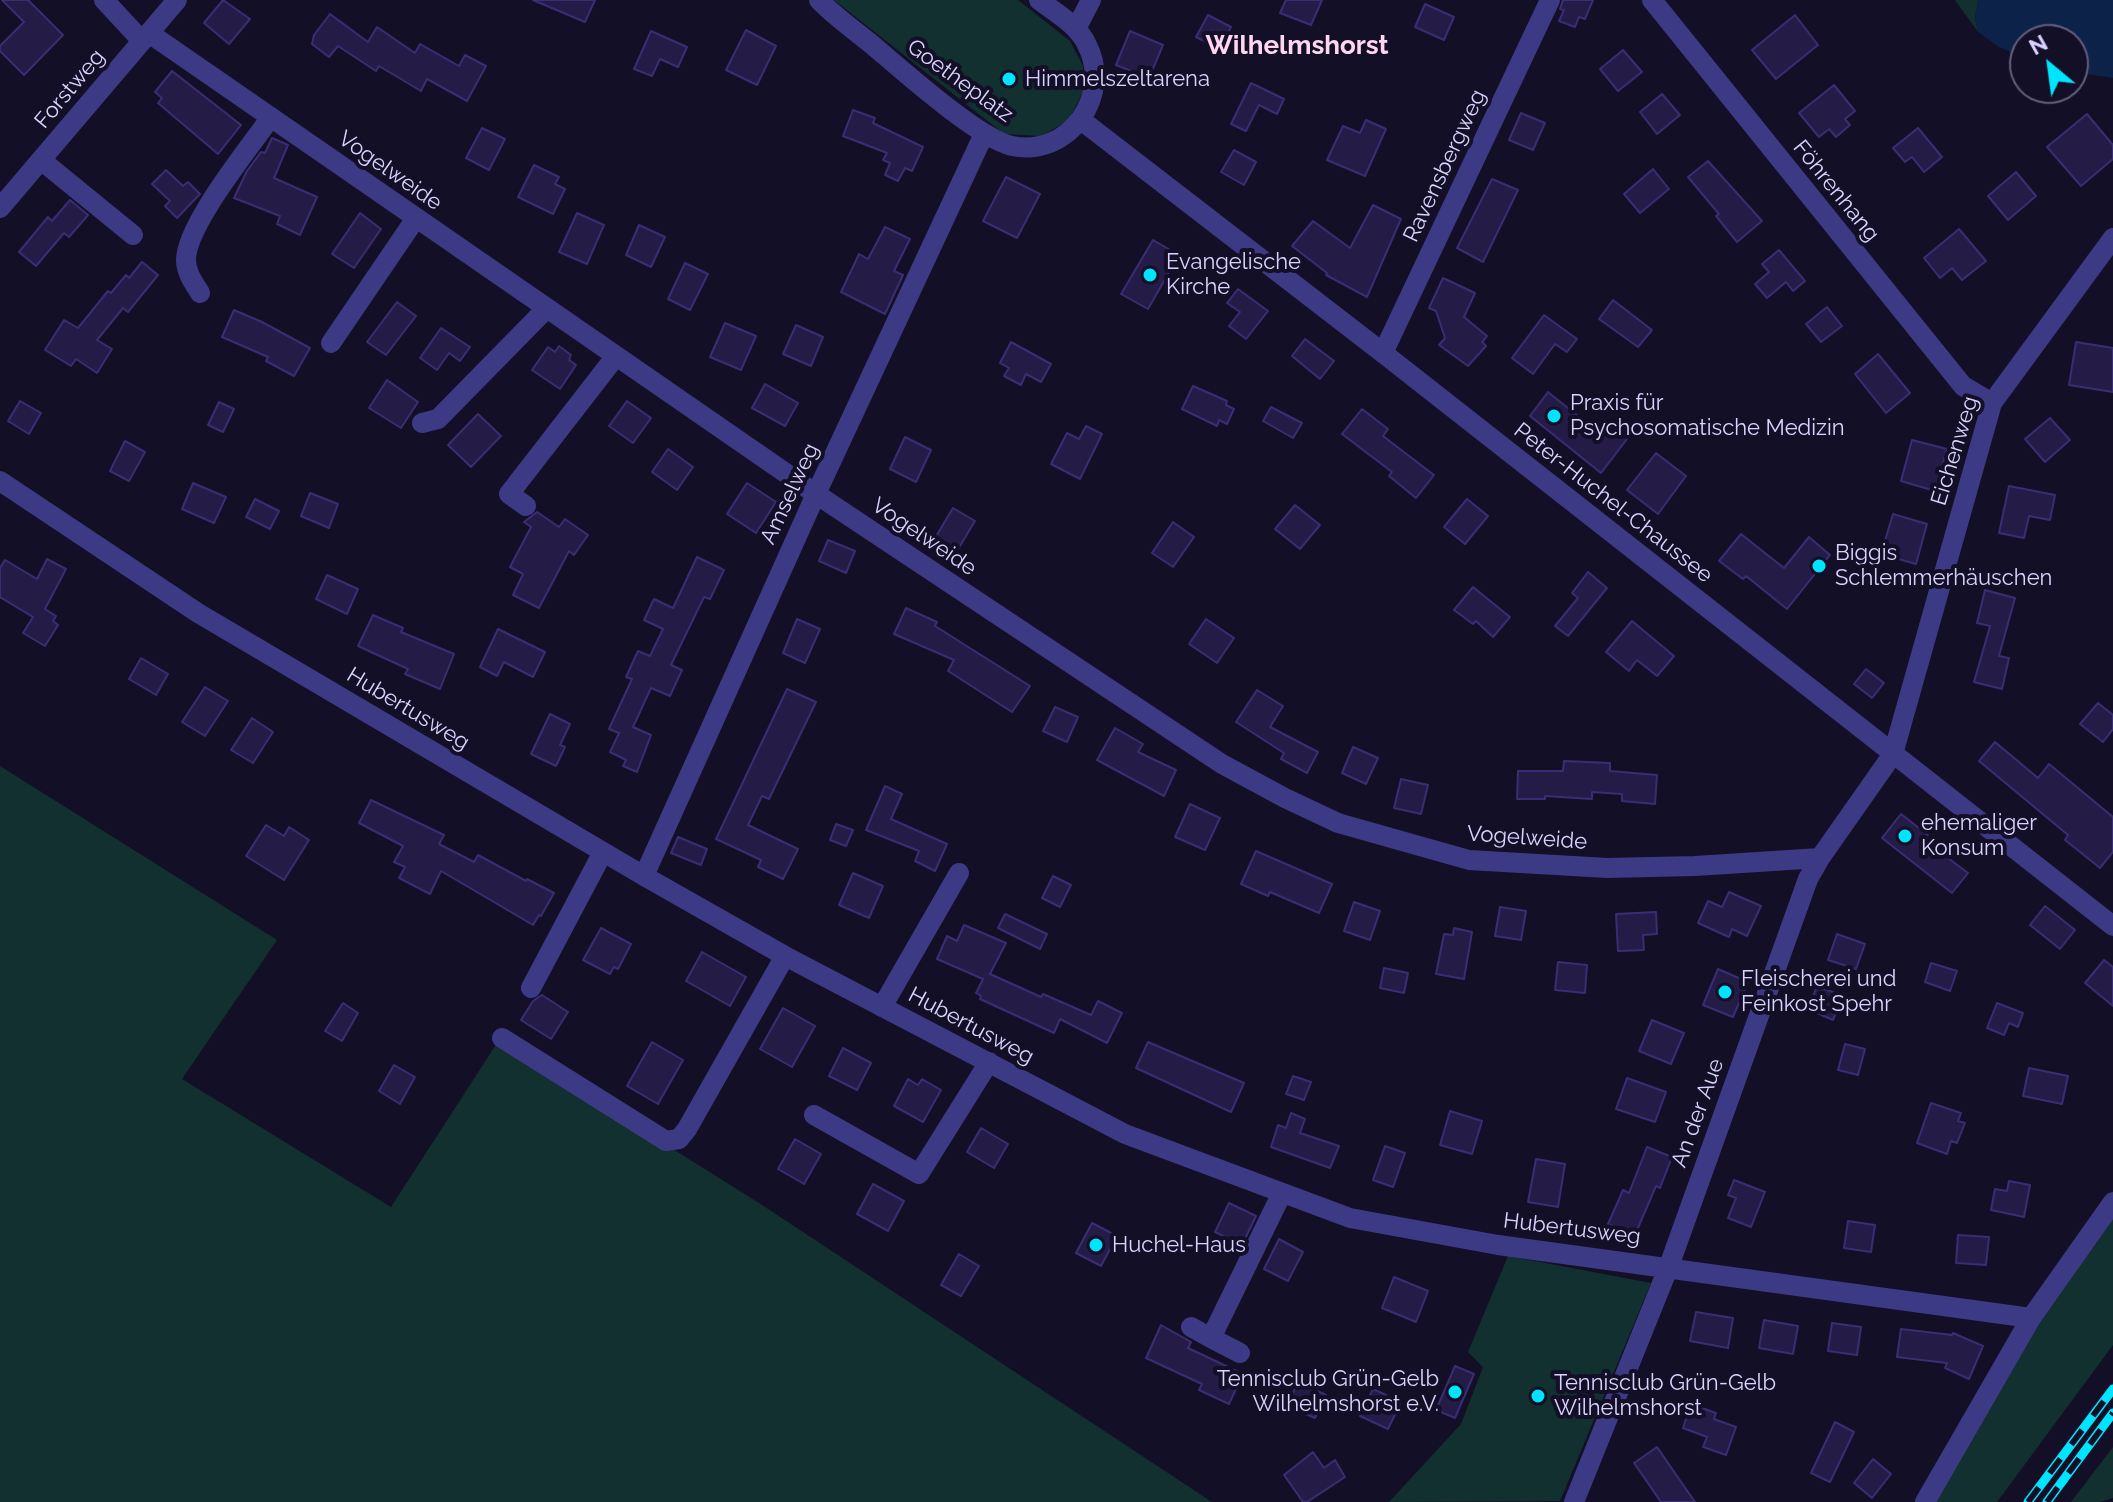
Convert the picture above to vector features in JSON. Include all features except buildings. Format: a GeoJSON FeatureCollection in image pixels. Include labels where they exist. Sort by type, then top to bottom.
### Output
{"type":"FeatureCollection","features":[{"type":"Feature","properties":{"kind":"street","name":"Vogelweide"},"geometry":{"type":"LineString","coordinates":[[104,0],[142,41],[149,33],[816,494],[1222,764],[1285,798],[1338,823],[1469,860],[1607,868],[1820,858]]}},
{"type":"Feature","properties":{"kind":"street","name":"Forstweg"},"geometry":{"type":"LineString","coordinates":[[0,208],[177,0]]}},
{"type":"Feature","properties":{"kind":"street","name":"Goetheplatz"},"geometry":{"type":"LineString","coordinates":[[819,0],[984,134],[1010,146],[1029,148],[1049,144],[1067,134],[1081,120]]}},
{"type":"Feature","properties":{"kind":"street"},"geometry":{"type":"LineString","coordinates":[[1039,0],[1076,29],[1087,42],[1094,61],[1096,80],[1092,101],[1081,120]]}},
{"type":"Feature","properties":{"kind":"street"},"geometry":{"type":"LineString","coordinates":[[1076,29],[1091,0]]}},
{"type":"Feature","properties":{"kind":"street","name":"Ravensbergweg"},"geometry":{"type":"LineString","coordinates":[[1383,353],[1550,0]]}},
{"type":"Feature","properties":{"kind":"street","name":"Föhrenhang"},"geometry":{"type":"LineString","coordinates":[[1652,0],[1963,386],[1992,403]]}},
{"type":"Feature","properties":{"kind":"street"},"geometry":{"type":"LineString","coordinates":[[200,293],[189,275],[185,258],[193,234],[271,117]]}},
{"type":"Feature","properties":{"kind":"street","name":"Peter-Huchel-Chaussee"},"geometry":{"type":"LineString","coordinates":[[1081,120],[2113,926]]}},
{"type":"Feature","properties":{"kind":"street","name":"Amselweg"},"geometry":{"type":"LineString","coordinates":[[644,876],[816,494],[984,134]]}},
{"type":"Feature","properties":{"kind":"street"},"geometry":{"type":"LineString","coordinates":[[41,160],[133,235]]}},
{"type":"Feature","properties":{"kind":"street"},"geometry":{"type":"LineString","coordinates":[[331,343],[416,218]]}},
{"type":"Feature","properties":{"kind":"street","name":"Eichenweg"},"geometry":{"type":"LineString","coordinates":[[1893,754],[1992,403],[2111,245]]}},
{"type":"Feature","properties":{"kind":"street"},"geometry":{"type":"LineString","coordinates":[[422,423],[438,419],[547,308]]}},
{"type":"Feature","properties":{"kind":"street"},"geometry":{"type":"LineString","coordinates":[[526,506],[509,494],[616,356]]}},
{"type":"Feature","properties":{"kind":"street","name":"Hubertusweg"},"geometry":{"type":"LineString","coordinates":[[0,481],[198,613],[644,876],[785,956],[1125,1134],[1350,1218],[1498,1245],[2031,1318]]}},
{"type":"Feature","properties":{"kind":"street","name":"An der Aue"},"geometry":{"type":"LineString","coordinates":[[1574,1502],[1669,1266],[1808,879],[1893,754]]}},
{"type":"Feature","properties":{"kind":"street"},"geometry":{"type":"LineString","coordinates":[[531,988],[603,852]]}},
{"type":"Feature","properties":{"kind":"street"},"geometry":{"type":"LineString","coordinates":[[882,1007],[959,873]]}},
{"type":"Feature","properties":{"kind":"street"},"geometry":{"type":"LineString","coordinates":[[502,1038],[666,1141],[679,1139],[785,956]]}},
{"type":"Feature","properties":{"kind":"street"},"geometry":{"type":"LineString","coordinates":[[814,1115],[919,1174],[989,1062]]}},
{"type":"Feature","properties":{"kind":"street"},"geometry":{"type":"LineString","coordinates":[[1211,1338],[1282,1193]]}},
{"type":"Feature","properties":{"kind":"street"},"geometry":{"type":"LineString","coordinates":[[1925,1502],[2031,1318],[2113,1202]]}},
{"type":"Feature","properties":{"kind":"street"},"geometry":{"type":"LineString","coordinates":[[1191,1327],[1240,1353]]}},
{"type":"Feature","properties":{"kind":"green space"},"geometry":{"type":"Polygon","coordinates":[[[834,0],[1018,0],[1070,41],[1083,66],[1084,90],[1068,121],[1041,136],[1004,134],[834,0]]]}},
{"type":"Feature","properties":{"kind":"green space"},"geometry":{"type":"Polygon","coordinates":[[[1955,0],[1978,0],[1975,17],[1978,32],[1955,0]]]}},
{"type":"Feature","properties":{"kind":"green space"},"geometry":{"type":"Polygon","coordinates":[[[0,766],[277,940],[182,1079],[391,1207],[499,1040],[759,1203],[1212,1502],[0,1502],[0,766]]]}},
{"type":"Feature","properties":{"kind":"green space"},"geometry":{"type":"Polygon","coordinates":[[[2113,1202],[2113,1345],[1997,1502],[1925,1502],[2113,1202]]]}},
{"type":"Feature","properties":{"kind":"green space","name":"Tennisclub Grün-Gelb Wilhelmshorst"},"geometry":{"type":"Polygon","coordinates":[[[1508,1256],[1651,1283],[1560,1501],[1389,1502],[1461,1424],[1483,1367],[1468,1352],[1508,1256]]]}},
{"type":"Feature","properties":{"kind":"green space"},"geometry":{"type":"Polygon","coordinates":[[[2113,1447],[2113,1498],[2100,1502],[2071,1502],[2113,1447]]]}},
{"type":"Feature","properties":{"kind":"water"},"geometry":{"type":"Polygon","coordinates":[[[1978,0],[2113,0],[2113,78],[2089,74],[2089,24],[2009,24],[2009,51],[1978,32],[1975,17],[1978,0]]]}},
{"type":"Feature","properties":{"kind":"railway"},"geometry":{"type":"LineString","coordinates":[[2028,1502],[2113,1389]]}},
{"type":"Feature","properties":{"kind":"railway"},"geometry":{"type":"LineString","coordinates":[[2047,1502],[2113,1413]]}},
{"type":"Feature","properties":{"kind":"place","name":"Himmelszeltarena"},"geometry":{"type":"Point","coordinates":[1009,79]}},
{"type":"Feature","properties":{"kind":"place","name":"Evangelische Kirche"},"geometry":{"type":"Point","coordinates":[1150,275]}},
{"type":"Feature","properties":{"kind":"place","name":"Praxis für Psychosomatische Medizin"},"geometry":{"type":"Point","coordinates":[1554,416]}},
{"type":"Feature","properties":{"kind":"place","name":"Biggis Schlemmerhäuschen"},"geometry":{"type":"Point","coordinates":[1819,566]}},
{"type":"Feature","properties":{"kind":"place","name":"ehemaliger Konsum"},"geometry":{"type":"Point","coordinates":[1905,836]}},
{"type":"Feature","properties":{"kind":"place","name":"Fleischerei und Feinkost Spehr"},"geometry":{"type":"Point","coordinates":[1725,992]}},
{"type":"Feature","properties":{"kind":"place","name":"Huchel-Haus"},"geometry":{"type":"Point","coordinates":[1096,1245]}},
{"type":"Feature","properties":{"kind":"place","name":"Tennisclub Grün-Gelb Wilhelmshorst e.V."},"geometry":{"type":"Point","coordinates":[1455,1392]}},
{"type":"Feature","properties":{"kind":"place","name":"Tennisclub Grün-Gelb Wilhelmshorst"},"geometry":{"type":"Point","coordinates":[1538,1396]}},
{"type":"Feature","properties":{"kind":"district","name":"Wilhelmshorst"},"geometry":{"type":"Point","coordinates":[1297,46]}}]}
